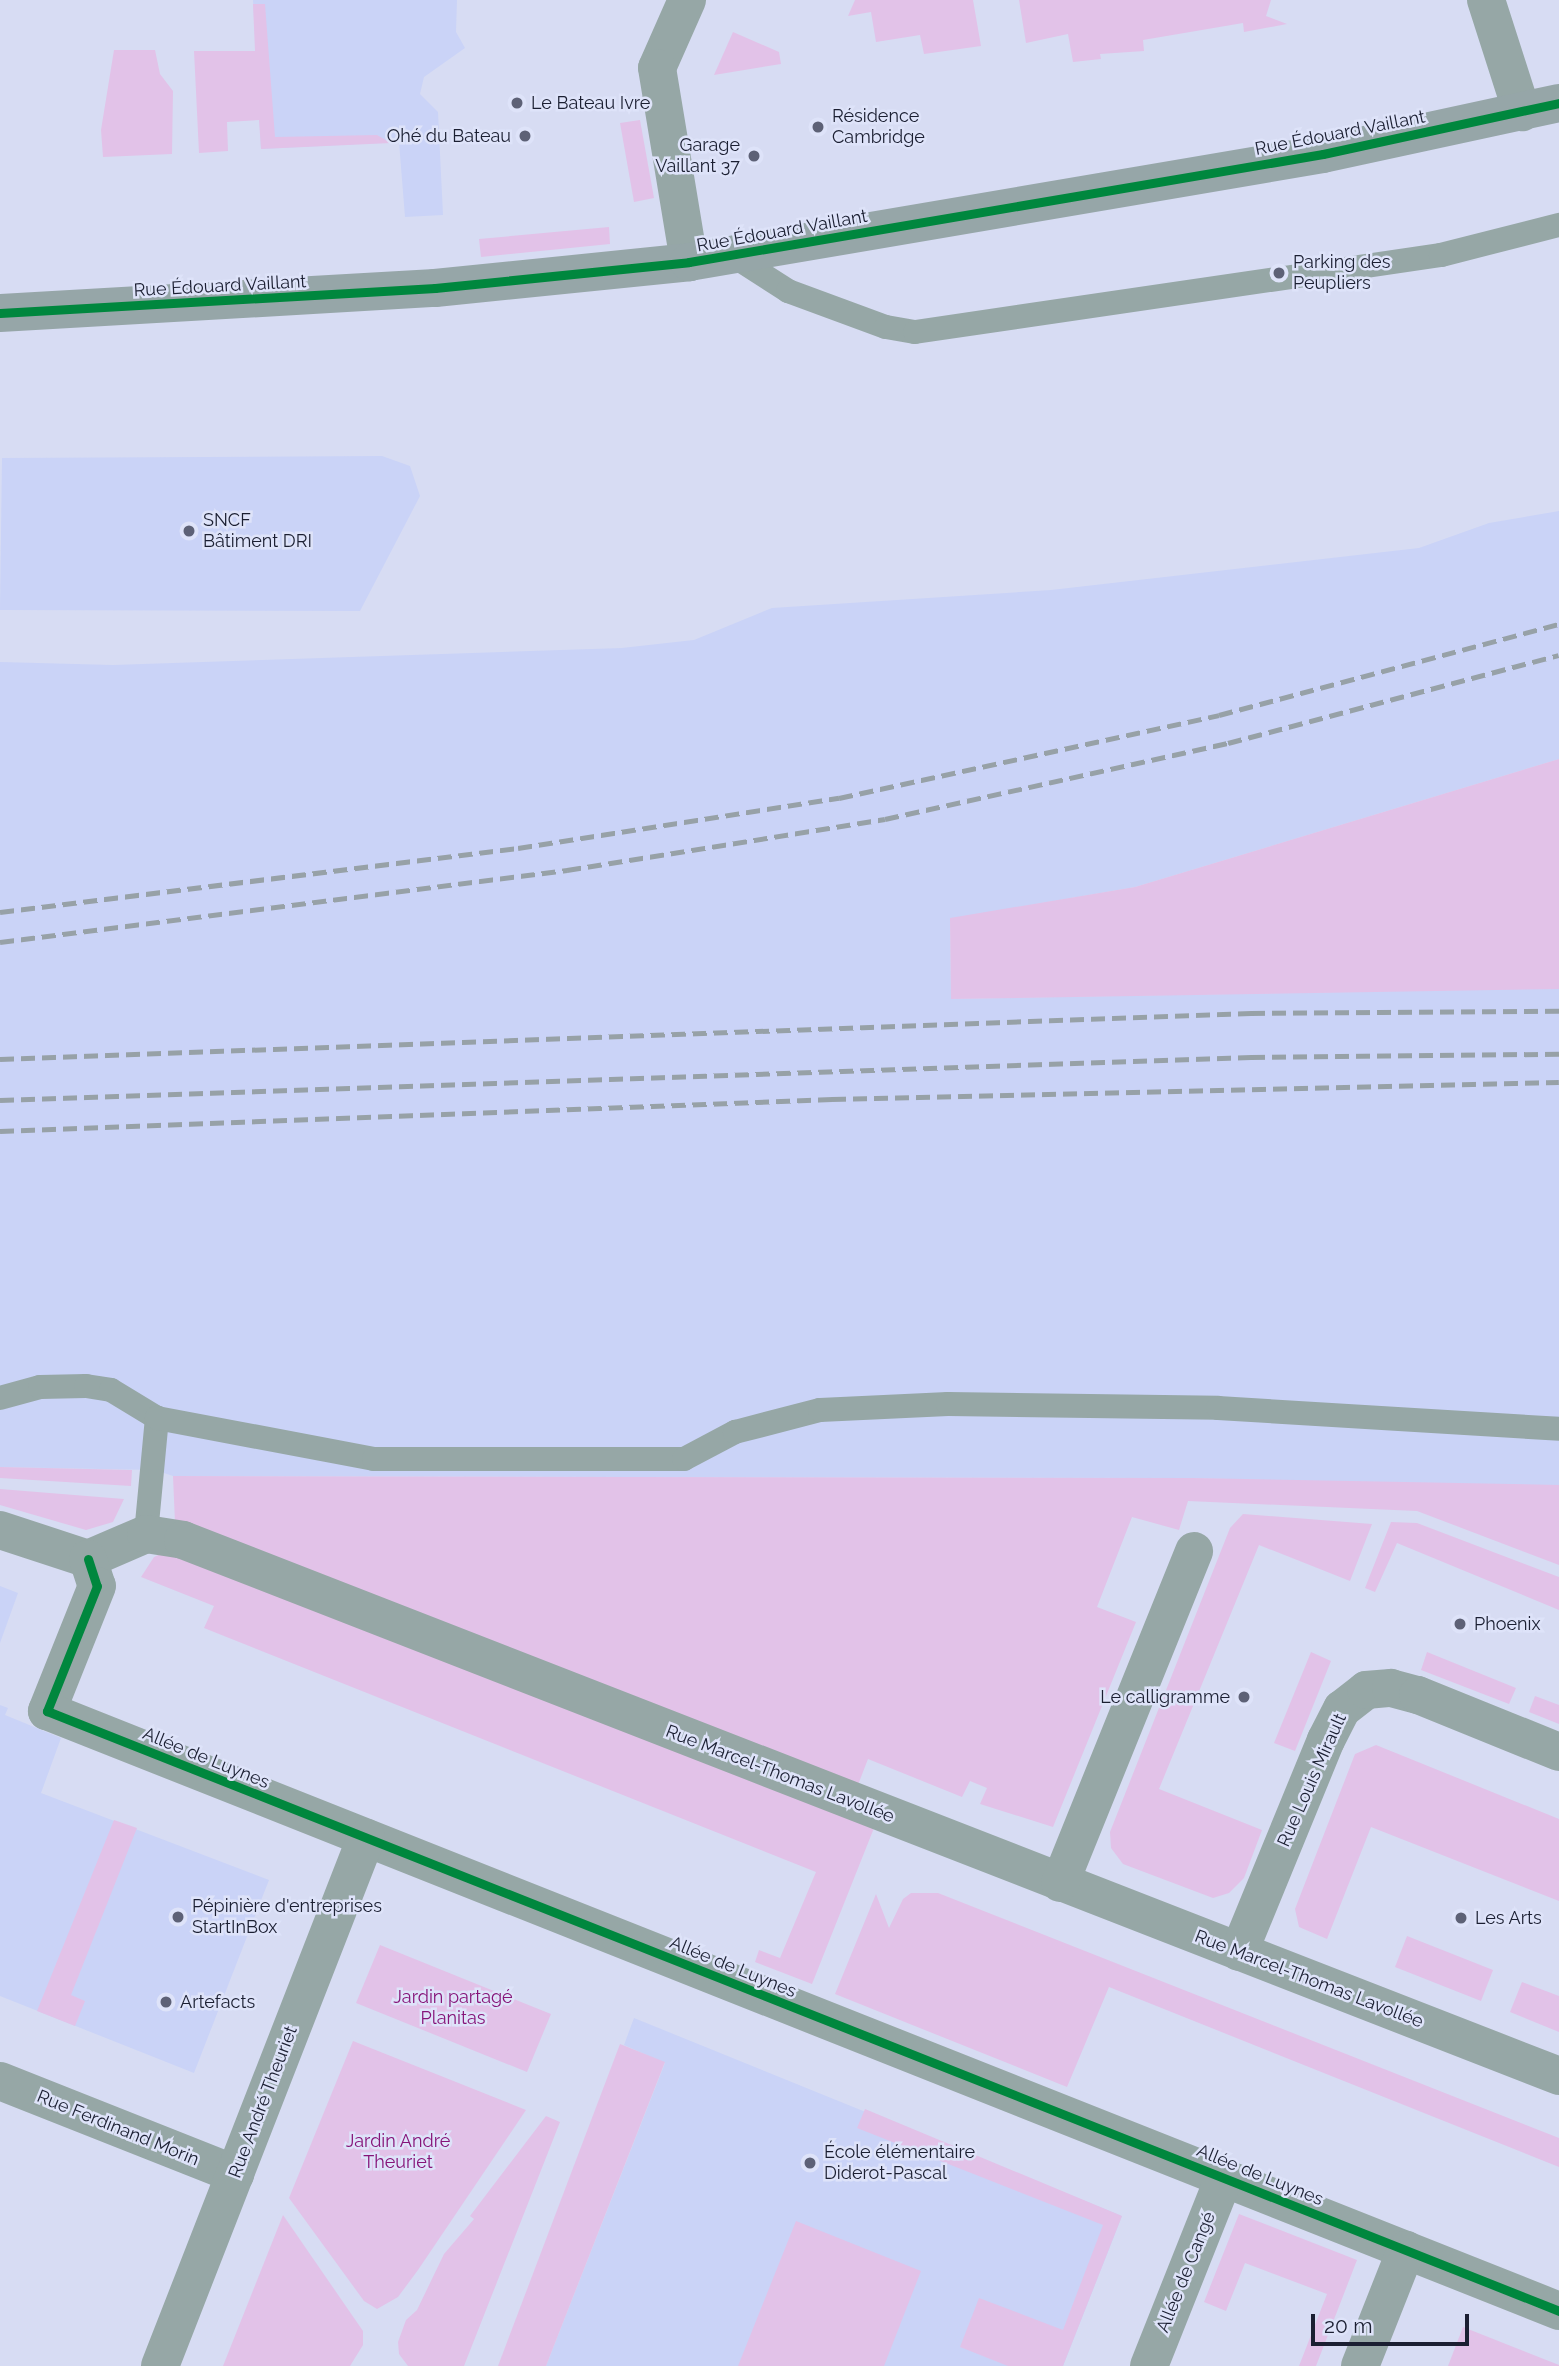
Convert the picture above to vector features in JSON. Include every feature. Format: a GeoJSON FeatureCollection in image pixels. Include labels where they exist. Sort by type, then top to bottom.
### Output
{"type":"FeatureCollection","features":[{"type":"Feature","properties":{"kind":"main road","name":"Rue Édouard Vaillant"},"geometry":{"type":"LineString","coordinates":[[0,313],[435,288],[689,262],[1323,154],[1559,103]]}},
{"type":"Feature","properties":{"kind":"street"},"geometry":{"type":"LineString","coordinates":[[687,0],[657,68],[689,262]]}},
{"type":"Feature","properties":{"kind":"street"},"geometry":{"type":"LineString","coordinates":[[1486,0],[1522,112]]}},
{"type":"Feature","properties":{"kind":"street"},"geometry":{"type":"LineString","coordinates":[[0,1530],[88,1559],[146,1534]]}},
{"type":"Feature","properties":{"kind":"street","name":"Rue Marcel-Thomas Lavollée"},"geometry":{"type":"LineString","coordinates":[[146,1534],[196,1545],[1559,2076]]}},
{"type":"Feature","properties":{"kind":"street"},"geometry":{"type":"LineString","coordinates":[[1060,1883],[1194,1551]]}},
{"type":"Feature","properties":{"kind":"street","name":"Allée de Luynes"},"geometry":{"type":"LineString","coordinates":[[88,1559],[97,1586],[47,1711],[1559,2311]]}},
{"type":"Feature","properties":{"kind":"street","name":"Rue Louis Mirault"},"geometry":{"type":"LineString","coordinates":[[1239,1952],[1326,1740],[1342,1709],[1366,1690],[1391,1688],[1418,1695],[1559,1752]]}},
{"type":"Feature","properties":{"kind":"street","name":"Rue André Theuriet"},"geometry":{"type":"LineString","coordinates":[[160,2366],[366,1838]]}},
{"type":"Feature","properties":{"kind":"street","name":"Rue Ferdinand Morin"},"geometry":{"type":"LineString","coordinates":[[0,2081],[235,2174]]}},
{"type":"Feature","properties":{"kind":"street","name":"Allée de Cangé"},"geometry":{"type":"LineString","coordinates":[[1149,2366],[1224,2178]]}},
{"type":"Feature","properties":{"kind":"street"},"geometry":{"type":"LineString","coordinates":[[1360,2366],[1406,2250]]}},
{"type":"Feature","properties":{"kind":"lane"},"geometry":{"type":"LineString","coordinates":[[732,255],[788,291],[886,327],[915,332],[1441,255],[1559,225]]}},
{"type":"Feature","properties":{"kind":"lane"},"geometry":{"type":"LineString","coordinates":[[0,1398],[40,1387],[86,1386],[111,1390],[157,1418],[374,1458],[684,1459],[735,1432],[820,1410],[948,1404],[1218,1408],[1559,1429]]}},
{"type":"Feature","properties":{"kind":"lane"},"geometry":{"type":"LineString","coordinates":[[146,1534],[157,1418]]}},
{"type":"Feature","properties":{"kind":"shaded area"},"geometry":{"type":"Polygon","coordinates":[[[253,0],[457,0],[456,32],[465,48],[424,77],[420,94],[438,112],[443,215],[405,217],[399,142],[261,149],[253,0]]]}},
{"type":"Feature","properties":{"kind":"shaded area"},"geometry":{"type":"Polygon","coordinates":[[[382,456],[410,466],[420,496],[360,611],[0,610],[2,458],[382,456]]]}},
{"type":"Feature","properties":{"kind":"shaded area"},"geometry":{"type":"Polygon","coordinates":[[[1559,511],[1559,759],[1135,887],[950,919],[951,999],[1559,988],[1559,1488],[1193,1478],[173,1476],[155,1470],[0,1467],[0,662],[113,665],[622,648],[694,640],[772,608],[1051,590],[1419,548],[1489,523],[1559,511]]]}},
{"type":"Feature","properties":{"kind":"shaded area"},"geometry":{"type":"Polygon","coordinates":[[[0,1586],[18,1593],[0,1643],[0,1586]]]}},
{"type":"Feature","properties":{"kind":"shaded area"},"geometry":{"type":"Polygon","coordinates":[[[0,1705],[8,1708],[5,1715],[61,1738],[41,1793],[269,1880],[194,2073],[0,1996],[0,1705]]]}},
{"type":"Feature","properties":{"kind":"shaded area","name":"École élémentaire Diderot-Pascal"},"geometry":{"type":"Polygon","coordinates":[[[634,2018],[1122,2216],[1063,2366],[546,2366],[665,2063],[624,2045],[634,2018]]]}},
{"type":"Feature","properties":{"kind":"green space"},"geometry":{"type":"Polygon","coordinates":[[[855,0],[973,0],[981,46],[924,54],[920,35],[876,42],[871,12],[848,16],[855,0]]]}},
{"type":"Feature","properties":{"kind":"green space"},"geometry":{"type":"Polygon","coordinates":[[[1019,0],[1271,0],[1266,16],[1287,24],[1244,32],[1243,23],[1143,40],[1144,51],[1100,54],[1101,59],[1073,62],[1068,34],[1026,43],[1019,0]]]}},
{"type":"Feature","properties":{"kind":"green space"},"geometry":{"type":"Polygon","coordinates":[[[253,4],[265,4],[275,137],[377,135],[391,143],[261,149],[259,120],[227,122],[228,151],[199,153],[194,51],[255,51],[253,4]]]}},
{"type":"Feature","properties":{"kind":"green space"},"geometry":{"type":"Polygon","coordinates":[[[733,32],[779,52],[781,64],[714,75],[733,32]]]}},
{"type":"Feature","properties":{"kind":"green space"},"geometry":{"type":"Polygon","coordinates":[[[114,50],[155,50],[160,74],[173,91],[172,154],[103,157],[101,130],[114,50]]]}},
{"type":"Feature","properties":{"kind":"green space"},"geometry":{"type":"Polygon","coordinates":[[[640,120],[654,198],[634,202],[620,123],[640,120]]]}},
{"type":"Feature","properties":{"kind":"green space"},"geometry":{"type":"Polygon","coordinates":[[[609,227],[610,244],[481,257],[479,239],[609,227]]]}},
{"type":"Feature","properties":{"kind":"green space"},"geometry":{"type":"Polygon","coordinates":[[[1559,759],[1559,989],[951,999],[950,918],[1135,887],[1559,759]]]}},
{"type":"Feature","properties":{"kind":"green space"},"geometry":{"type":"Polygon","coordinates":[[[0,1467],[132,1470],[131,1486],[0,1478],[0,1467]]]}},
{"type":"Feature","properties":{"kind":"green space"},"geometry":{"type":"Polygon","coordinates":[[[173,1476],[1193,1478],[1559,1485],[1559,1565],[1417,1511],[1188,1501],[1179,1530],[1132,1517],[1097,1607],[1136,1622],[1053,1827],[980,1804],[987,1788],[970,1781],[962,1797],[868,1759],[856,1790],[175,1523],[173,1476]]]}},
{"type":"Feature","properties":{"kind":"green space"},"geometry":{"type":"Polygon","coordinates":[[[0,1489],[124,1499],[113,1522],[86,1530],[0,1505],[0,1489]]]}},
{"type":"Feature","properties":{"kind":"green space"},"geometry":{"type":"Polygon","coordinates":[[[1243,1514],[1372,1524],[1350,1581],[1259,1545],[1159,1789],[1262,1830],[1244,1878],[1229,1893],[1213,1898],[1123,1864],[1111,1848],[1110,1832],[1230,1528],[1243,1514]]]}},
{"type":"Feature","properties":{"kind":"green space"},"geometry":{"type":"Polygon","coordinates":[[[1391,1522],[1417,1523],[1559,1577],[1559,1610],[1397,1543],[1375,1592],[1365,1588],[1391,1522]]]}},
{"type":"Feature","properties":{"kind":"green space"},"geometry":{"type":"Polygon","coordinates":[[[165,1552],[874,1828],[812,1984],[755,1962],[759,1950],[780,1958],[816,1872],[204,1628],[214,1606],[141,1577],[154,1557],[165,1552]]]}},
{"type":"Feature","properties":{"kind":"green space"},"geometry":{"type":"Polygon","coordinates":[[[1311,1652],[1331,1661],[1295,1751],[1274,1743],[1311,1652]]]}},
{"type":"Feature","properties":{"kind":"green space"},"geometry":{"type":"Polygon","coordinates":[[[1427,1652],[1516,1688],[1509,1704],[1421,1670],[1427,1652]]]}},
{"type":"Feature","properties":{"kind":"green space"},"geometry":{"type":"Polygon","coordinates":[[[1535,1696],[1559,1705],[1559,1724],[1529,1712],[1535,1696]]]}},
{"type":"Feature","properties":{"kind":"green space"},"geometry":{"type":"Polygon","coordinates":[[[1376,1745],[1559,1819],[1559,1901],[1371,1827],[1327,1939],[1299,1927],[1295,1909],[1355,1754],[1376,1745]]]}},
{"type":"Feature","properties":{"kind":"green space"},"geometry":{"type":"Polygon","coordinates":[[[114,1820],[137,1828],[71,1995],[85,2001],[75,2026],[37,2011],[114,1820]]]}},
{"type":"Feature","properties":{"kind":"green space"},"geometry":{"type":"Polygon","coordinates":[[[911,1893],[938,1893],[1559,2138],[1559,2167],[1109,1987],[1067,2087],[835,1994],[876,1894],[889,1928],[903,1899],[911,1893]]]}},
{"type":"Feature","properties":{"kind":"green space"},"geometry":{"type":"Polygon","coordinates":[[[1407,1936],[1493,1970],[1481,2001],[1395,1967],[1407,1936]]]}},
{"type":"Feature","properties":{"kind":"green space","name":"Jardin partagé Planitas"},"geometry":{"type":"Polygon","coordinates":[[[380,1945],[551,2014],[527,2072],[356,2003],[380,1945]]]}},
{"type":"Feature","properties":{"kind":"green space"},"geometry":{"type":"Polygon","coordinates":[[[1522,1982],[1559,1996],[1559,2032],[1510,2012],[1522,1982]]]}},
{"type":"Feature","properties":{"kind":"green space","name":"Jardin André Theuriet"},"geometry":{"type":"Polygon","coordinates":[[[353,2041],[526,2110],[398,2297],[377,2309],[364,2301],[289,2198],[353,2041]]]}},
{"type":"Feature","properties":{"kind":"green space"},"geometry":{"type":"Polygon","coordinates":[[[620,2044],[665,2062],[546,2366],[498,2366],[620,2044]]]}},
{"type":"Feature","properties":{"kind":"green space"},"geometry":{"type":"Polygon","coordinates":[[[865,2109],[1122,2216],[1063,2366],[1008,2366],[960,2347],[979,2298],[1063,2330],[1103,2225],[857,2128],[865,2109]]]}},
{"type":"Feature","properties":{"kind":"green space","name":"Jardin André Theuriet"},"geometry":{"type":"Polygon","coordinates":[[[546,2116],[560,2122],[464,2366],[408,2366],[399,2354],[398,2342],[406,2320],[417,2310],[444,2254],[474,2219],[470,2216],[546,2116]]]}},
{"type":"Feature","properties":{"kind":"green space"},"geometry":{"type":"Polygon","coordinates":[[[1239,2214],[1357,2260],[1316,2366],[1299,2366],[1327,2294],[1245,2263],[1226,2311],[1204,2302],[1239,2214]]]}},
{"type":"Feature","properties":{"kind":"green space"},"geometry":{"type":"Polygon","coordinates":[[[283,2215],[363,2331],[363,2345],[350,2366],[223,2366],[283,2215]]]}},
{"type":"Feature","properties":{"kind":"green space"},"geometry":{"type":"Polygon","coordinates":[[[796,2221],[921,2271],[884,2366],[738,2366],[796,2221]]]}},
{"type":"Feature","properties":{"kind":"green space"},"geometry":{"type":"Polygon","coordinates":[[[1463,2327],[1559,2365],[1559,2366],[1448,2366],[1463,2327]]]}},
{"type":"Feature","properties":{"kind":"railway"},"geometry":{"type":"LineString","coordinates":[[0,912],[518,848],[839,798],[1219,715],[1559,624]]}},
{"type":"Feature","properties":{"kind":"railway"},"geometry":{"type":"LineString","coordinates":[[0,942],[567,870],[885,819],[1228,743],[1559,655]]}},
{"type":"Feature","properties":{"kind":"railway"},"geometry":{"type":"LineString","coordinates":[[0,1059],[1251,1013],[1559,1011]]}},
{"type":"Feature","properties":{"kind":"railway"},"geometry":{"type":"LineString","coordinates":[[0,1100],[1251,1057],[1559,1054]]}},
{"type":"Feature","properties":{"kind":"railway"},"geometry":{"type":"LineString","coordinates":[[0,1131],[832,1099],[1559,1082]]}},
{"type":"Feature","properties":{"kind":"cycle path"},"geometry":{"type":"LineString","coordinates":[[0,313],[435,288],[689,262],[1323,154],[1559,103]]}},
{"type":"Feature","properties":{"kind":"cycle path"},"geometry":{"type":"LineString","coordinates":[[88,1559],[97,1586],[47,1711],[1559,2311]]}},
{"type":"Feature","properties":{"kind":"place","name":"Le Bateau Ivre"},"geometry":{"type":"Point","coordinates":[517,103]}},
{"type":"Feature","properties":{"kind":"place","name":"Résidence Cambridge"},"geometry":{"type":"Point","coordinates":[818,127]}},
{"type":"Feature","properties":{"kind":"place","name":"Ohé du Bateau"},"geometry":{"type":"Point","coordinates":[525,136]}},
{"type":"Feature","properties":{"kind":"place","name":"Garage Vaillant 37"},"geometry":{"type":"Point","coordinates":[754,156]}},
{"type":"Feature","properties":{"kind":"place","name":"Parking des Peupliers"},"geometry":{"type":"Point","coordinates":[1279,273]}},
{"type":"Feature","properties":{"kind":"place","name":"SNCF Bâtiment DRI"},"geometry":{"type":"Point","coordinates":[189,531]}},
{"type":"Feature","properties":{"kind":"place","name":"Phoenix"},"geometry":{"type":"Point","coordinates":[1460,1624]}},
{"type":"Feature","properties":{"kind":"place","name":"Le calligramme"},"geometry":{"type":"Point","coordinates":[1244,1697]}},
{"type":"Feature","properties":{"kind":"place","name":"Pépinière d'entreprises StartInBox"},"geometry":{"type":"Point","coordinates":[178,1917]}},
{"type":"Feature","properties":{"kind":"place","name":"Les Arts"},"geometry":{"type":"Point","coordinates":[1461,1918]}},
{"type":"Feature","properties":{"kind":"place","name":"Artefacts"},"geometry":{"type":"Point","coordinates":[166,2002]}},
{"type":"Feature","properties":{"kind":"place","name":"École élémentaire Diderot-Pascal"},"geometry":{"type":"Point","coordinates":[810,2163]}}]}
